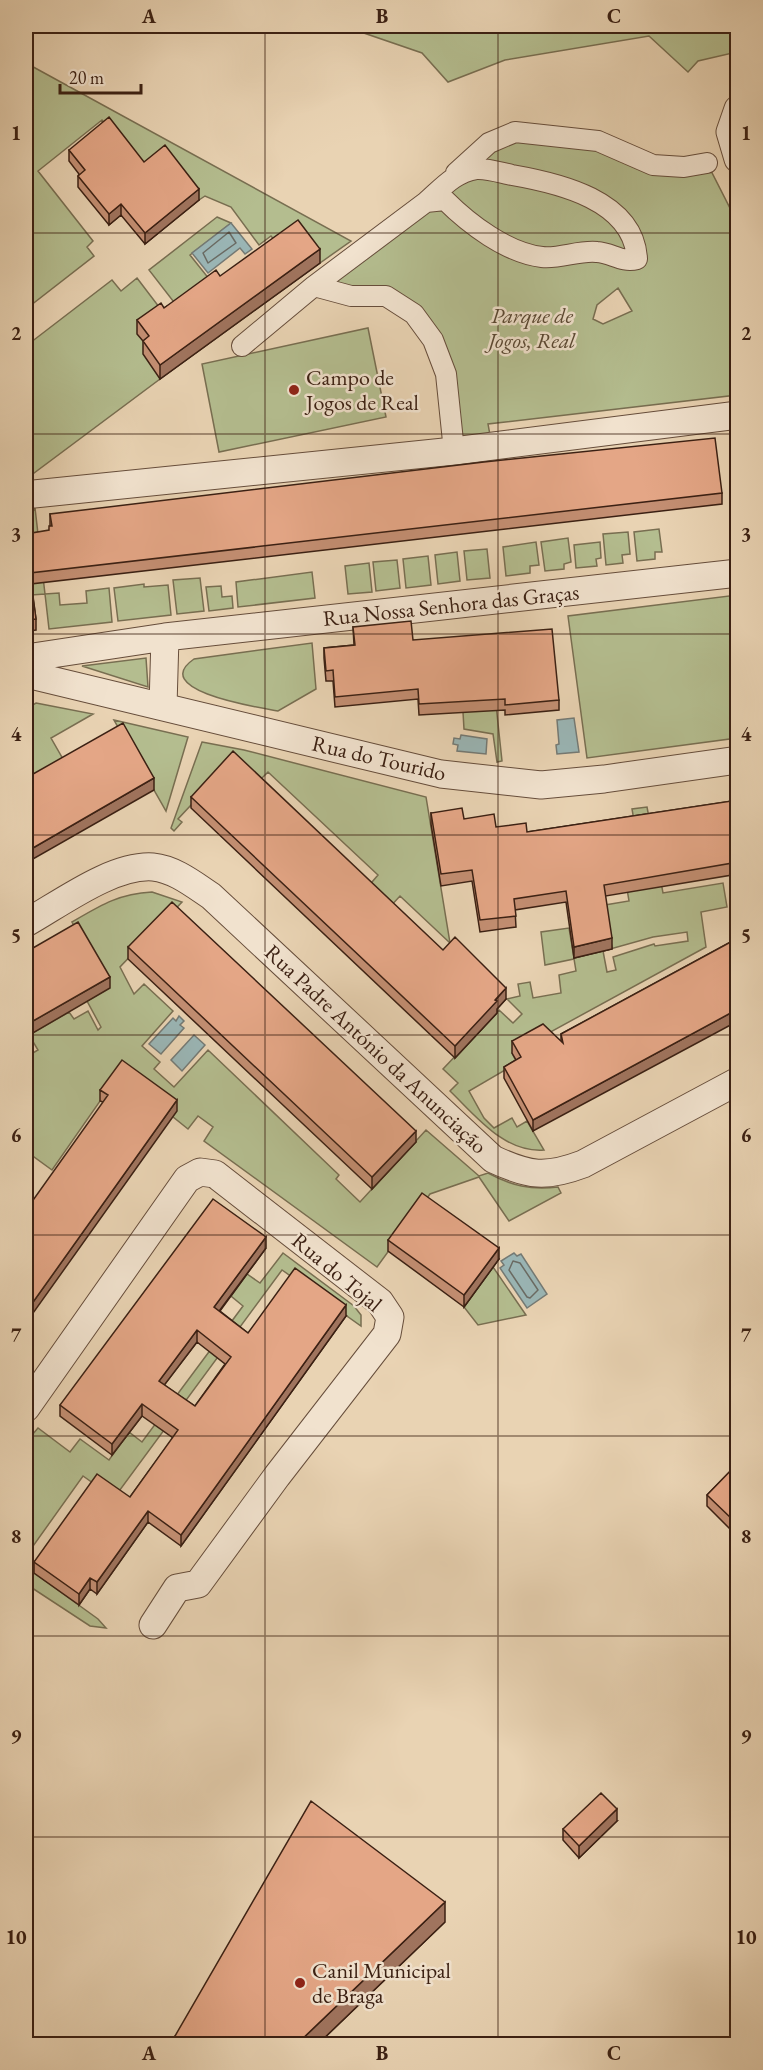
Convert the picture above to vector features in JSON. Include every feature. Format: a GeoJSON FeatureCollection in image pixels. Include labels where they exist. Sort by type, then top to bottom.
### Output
{"type":"FeatureCollection","features":[{"type":"Feature","properties":{"kind":"street"},"geometry":{"type":"LineString","coordinates":[[738,109],[730,132],[738,159]]}},
{"type":"Feature","properties":{"kind":"street"},"geometry":{"type":"LineString","coordinates":[[242,346],[314,286],[426,202],[489,143],[515,132],[598,141],[653,165],[707,164]]}},
{"type":"Feature","properties":{"kind":"street"},"geometry":{"type":"LineString","coordinates":[[426,202],[444,200],[462,217],[507,246],[543,257],[594,251],[627,262],[636,259],[636,246],[622,223],[609,209],[568,186],[476,169],[452,178]]}},
{"type":"Feature","properties":{"kind":"street"},"geometry":{"type":"LineString","coordinates":[[314,286],[351,296],[386,296],[414,314],[433,340],[446,374],[454,451]]}},
{"type":"Feature","properties":{"kind":"street"},"geometry":{"type":"LineString","coordinates":[[30,496],[454,451],[738,415]]}},
{"type":"Feature","properties":{"kind":"street","name":"Rua Nossa Senhora das Graças"},"geometry":{"type":"LineString","coordinates":[[26,658],[165,637],[738,573]]}},
{"type":"Feature","properties":{"kind":"street"},"geometry":{"type":"LineString","coordinates":[[163,706],[165,637]]}},
{"type":"Feature","properties":{"kind":"street","name":"Rua do Tourido"},"geometry":{"type":"LineString","coordinates":[[26,674],[441,774],[541,785],[604,779],[738,760]]}},
{"type":"Feature","properties":{"kind":"street","name":"Rua Padre António da Anunciação"},"geometry":{"type":"LineString","coordinates":[[26,922],[103,879],[126,871],[153,867],[178,874],[211,896],[494,1159],[516,1170],[536,1174],[557,1173],[583,1164],[738,1081]]}},
{"type":"Feature","properties":{"kind":"street","name":"Rua do Tojal"},"geometry":{"type":"LineString","coordinates":[[26,1408],[187,1179],[200,1172],[215,1174],[380,1302],[390,1317],[387,1334],[277,1476],[198,1584],[177,1588],[153,1625]]}},
{"type":"Feature","properties":{"kind":"green space"},"geometry":{"type":"Polygon","coordinates":[[[352,26],[737,26],[737,52],[698,61],[688,72],[649,36],[505,60],[448,82],[422,53],[358,31],[352,26]]]}},
{"type":"Feature","properties":{"kind":"green space"},"geometry":{"type":"Polygon","coordinates":[[[26,63],[351,241],[320,263],[294,228],[276,242],[271,236],[259,245],[231,207],[205,196],[199,200],[144,173],[102,120],[38,171],[93,241],[87,247],[94,256],[26,309],[26,63]]]}},
{"type":"Feature","properties":{"kind":"green space","name":"Parque de Jogos, Real"},"geometry":{"type":"Polygon","coordinates":[[[515,132],[627,153],[707,163],[737,222],[737,395],[488,424],[490,435],[452,437],[446,374],[414,314],[314,286],[515,132]],[[618,288],[597,305],[593,319],[603,324],[632,311],[618,288]]]}},
{"type":"Feature","properties":{"kind":"green space"},"geometry":{"type":"Polygon","coordinates":[[[217,217],[231,223],[190,255],[214,285],[180,310],[149,270],[217,217]]]}},
{"type":"Feature","properties":{"kind":"green space"},"geometry":{"type":"Polygon","coordinates":[[[137,278],[169,320],[149,350],[160,379],[26,479],[26,346],[112,280],[121,291],[137,278]]]}},
{"type":"Feature","properties":{"kind":"green space","name":"Campo de Jogos de Real"},"geometry":{"type":"Polygon","coordinates":[[[368,328],[386,417],[219,452],[202,364],[368,328]]]}},
{"type":"Feature","properties":{"kind":"green space"},"geometry":{"type":"Polygon","coordinates":[[[35,508],[45,594],[31,595],[29,584],[38,582],[30,516],[35,508]]]}},
{"type":"Feature","properties":{"kind":"green space"},"geometry":{"type":"Polygon","coordinates":[[[659,529],[662,552],[655,552],[655,559],[637,561],[634,532],[659,529]]]}},
{"type":"Feature","properties":{"kind":"green space"},"geometry":{"type":"Polygon","coordinates":[[[628,532],[630,554],[622,555],[623,563],[606,565],[603,534],[628,532]]]}},
{"type":"Feature","properties":{"kind":"green space"},"geometry":{"type":"Polygon","coordinates":[[[568,538],[571,562],[564,564],[564,569],[545,571],[541,542],[568,538]]]}},
{"type":"Feature","properties":{"kind":"green space"},"geometry":{"type":"Polygon","coordinates":[[[536,542],[539,565],[530,566],[530,573],[506,576],[503,547],[536,542]]]}},
{"type":"Feature","properties":{"kind":"green space"},"geometry":{"type":"Polygon","coordinates":[[[600,542],[601,558],[596,559],[597,566],[576,568],[574,545],[600,542]]]}},
{"type":"Feature","properties":{"kind":"green space"},"geometry":{"type":"Polygon","coordinates":[[[487,549],[490,578],[467,580],[464,551],[487,549]]]}},
{"type":"Feature","properties":{"kind":"green space"},"geometry":{"type":"Polygon","coordinates":[[[457,552],[460,581],[438,584],[435,555],[457,552]]]}},
{"type":"Feature","properties":{"kind":"green space"},"geometry":{"type":"Polygon","coordinates":[[[428,556],[431,585],[406,588],[403,559],[428,556]]]}},
{"type":"Feature","properties":{"kind":"green space"},"geometry":{"type":"Polygon","coordinates":[[[397,560],[400,588],[376,591],[373,562],[397,560]]]}},
{"type":"Feature","properties":{"kind":"green space"},"geometry":{"type":"Polygon","coordinates":[[[369,563],[372,592],[348,594],[345,566],[369,563]]]}},
{"type":"Feature","properties":{"kind":"green space"},"geometry":{"type":"Polygon","coordinates":[[[312,572],[315,598],[238,607],[236,582],[312,572]]]}},
{"type":"Feature","properties":{"kind":"green space"},"geometry":{"type":"Polygon","coordinates":[[[200,578],[204,611],[177,614],[173,580],[200,578]]]}},
{"type":"Feature","properties":{"kind":"green space"},"geometry":{"type":"Polygon","coordinates":[[[144,584],[144,587],[168,585],[171,615],[118,621],[114,588],[144,584]]]}},
{"type":"Feature","properties":{"kind":"green space"},"geometry":{"type":"Polygon","coordinates":[[[221,586],[222,597],[232,596],[233,608],[209,611],[206,587],[221,586]]]}},
{"type":"Feature","properties":{"kind":"green space"},"geometry":{"type":"Polygon","coordinates":[[[109,588],[112,622],[49,629],[45,594],[59,593],[60,605],[87,603],[86,591],[109,588]]]}},
{"type":"Feature","properties":{"kind":"green space"},"geometry":{"type":"Polygon","coordinates":[[[737,595],[737,738],[587,758],[568,616],[737,595]]]}},
{"type":"Feature","properties":{"kind":"green space"},"geometry":{"type":"Polygon","coordinates":[[[312,643],[316,689],[278,711],[212,696],[196,689],[185,680],[183,670],[194,659],[312,643]]]}},
{"type":"Feature","properties":{"kind":"green space"},"geometry":{"type":"Polygon","coordinates":[[[146,658],[148,687],[82,666],[146,658]]]}},
{"type":"Feature","properties":{"kind":"green space"},"geometry":{"type":"Polygon","coordinates":[[[494,686],[502,761],[497,762],[493,734],[464,729],[463,712],[494,686]]]}},
{"type":"Feature","properties":{"kind":"green space"},"geometry":{"type":"Polygon","coordinates":[[[36,703],[93,714],[51,738],[67,766],[26,789],[26,709],[36,703]]]}},
{"type":"Feature","properties":{"kind":"green space"},"geometry":{"type":"Polygon","coordinates":[[[114,720],[188,737],[166,811],[114,720]]]}},
{"type":"Feature","properties":{"kind":"green space"},"geometry":{"type":"Polygon","coordinates":[[[202,742],[244,750],[426,797],[450,943],[400,896],[388,909],[366,889],[378,875],[268,772],[259,781],[235,758],[178,819],[182,822],[174,831],[171,828],[202,742]]]}},
{"type":"Feature","properties":{"kind":"green space"},"geometry":{"type":"Polygon","coordinates":[[[647,807],[663,893],[723,883],[727,907],[701,912],[706,947],[512,1053],[517,1063],[469,1091],[484,1118],[494,1128],[512,1118],[517,1127],[527,1121],[544,1150],[516,1146],[492,1131],[450,1091],[458,1083],[443,1069],[499,1010],[513,1023],[522,1014],[507,999],[520,996],[518,984],[530,982],[533,998],[561,993],[559,975],[576,971],[574,959],[545,965],[541,932],[569,928],[574,958],[605,905],[629,901],[621,853],[639,850],[632,809],[647,807]],[[687,932],[653,937],[603,951],[607,972],[616,970],[613,957],[654,944],[655,946],[688,941],[687,932]]]}},
{"type":"Feature","properties":{"kind":"green space"},"geometry":{"type":"Polygon","coordinates":[[[152,892],[182,902],[120,967],[134,994],[144,984],[173,1011],[142,1046],[160,1062],[154,1069],[174,1087],[208,1050],[339,1175],[336,1179],[360,1202],[426,1130],[479,1176],[488,1173],[522,1186],[558,1187],[561,1193],[509,1221],[479,1177],[430,1194],[377,1267],[204,1141],[213,1127],[198,1116],[188,1129],[173,1117],[100,1101],[52,1170],[26,1151],[26,1057],[38,1050],[29,1035],[69,1012],[74,1019],[88,1011],[98,1030],[101,1027],[87,1001],[109,988],[72,922],[119,898],[152,892]]]}},
{"type":"Feature","properties":{"kind":"green space"},"geometry":{"type":"Polygon","coordinates":[[[283,1253],[354,1306],[361,1315],[361,1326],[282,1270],[114,1498],[83,1476],[26,1556],[26,1442],[38,1428],[70,1452],[80,1439],[109,1460],[129,1432],[142,1442],[243,1306],[231,1296],[247,1274],[260,1283],[283,1253]]]}},
{"type":"Feature","properties":{"kind":"green space"},"geometry":{"type":"Polygon","coordinates":[[[493,1267],[526,1315],[478,1325],[464,1307],[493,1267]]]}},
{"type":"Feature","properties":{"kind":"green space"},"geometry":{"type":"Polygon","coordinates":[[[26,1567],[98,1619],[106,1628],[90,1626],[26,1584],[26,1567]]]}},
{"type":"Feature","properties":{"kind":"water"},"geometry":{"type":"Polygon","coordinates":[[[231,223],[252,249],[245,254],[240,248],[208,273],[192,253],[231,223]]]}},
{"type":"Feature","properties":{"kind":"water"},"geometry":{"type":"Polygon","coordinates":[[[574,718],[579,752],[557,754],[556,745],[559,744],[557,720],[574,718]]]}},
{"type":"Feature","properties":{"kind":"water"},"geometry":{"type":"Polygon","coordinates":[[[461,735],[487,739],[486,754],[457,751],[458,745],[453,744],[454,738],[460,739],[461,735]]]}},
{"type":"Feature","properties":{"kind":"water"},"geometry":{"type":"Polygon","coordinates":[[[179,1016],[184,1021],[180,1025],[184,1028],[161,1054],[149,1044],[173,1018],[176,1021],[179,1016]]]}},
{"type":"Feature","properties":{"kind":"water"},"geometry":{"type":"Polygon","coordinates":[[[194,1035],[205,1045],[182,1071],[171,1060],[194,1035]]]}},
{"type":"Feature","properties":{"kind":"water"},"geometry":{"type":"Polygon","coordinates":[[[514,1253],[517,1256],[521,1254],[547,1294],[527,1308],[500,1268],[504,1265],[501,1261],[514,1253]]]}},
{"type":"Feature","properties":{"kind":"building"},"geometry":{"type":"Polygon","coordinates":[[[109,117],[144,162],[165,145],[199,189],[145,233],[121,204],[109,214],[78,176],[85,170],[69,150],[109,117]]]}},
{"type":"Feature","properties":{"kind":"building"},"geometry":{"type":"Polygon","coordinates":[[[298,220],[320,249],[160,365],[143,341],[149,336],[137,320],[161,303],[164,308],[216,270],[220,276],[298,220]]]}},
{"type":"Feature","properties":{"kind":"building"},"geometry":{"type":"Polygon","coordinates":[[[715,438],[722,493],[30,573],[36,619],[26,620],[26,534],[49,530],[49,526],[52,526],[50,514],[484,462],[715,438]]]}},
{"type":"Feature","properties":{"kind":"building"},"geometry":{"type":"Polygon","coordinates":[[[411,621],[413,640],[552,629],[559,700],[505,705],[505,699],[419,704],[418,689],[335,697],[333,670],[326,671],[324,648],[355,645],[353,627],[411,621]]]}},
{"type":"Feature","properties":{"kind":"building"},"geometry":{"type":"Polygon","coordinates":[[[123,723],[154,778],[26,852],[26,778],[123,723]]]}},
{"type":"Feature","properties":{"kind":"building"},"geometry":{"type":"Polygon","coordinates":[[[233,751],[443,950],[455,937],[506,988],[495,1000],[497,1001],[455,1046],[191,797],[233,751]]]}},
{"type":"Feature","properties":{"kind":"building"},"geometry":{"type":"Polygon","coordinates":[[[738,800],[738,862],[604,885],[612,938],[574,947],[566,891],[514,899],[516,916],[480,920],[472,870],[441,874],[431,813],[462,808],[464,819],[494,814],[496,827],[526,823],[527,832],[738,800]]]}},
{"type":"Feature","properties":{"kind":"building"},"geometry":{"type":"Polygon","coordinates":[[[172,902],[416,1131],[372,1177],[128,947],[172,902]]]}},
{"type":"Feature","properties":{"kind":"building"},"geometry":{"type":"Polygon","coordinates":[[[78,922],[110,977],[26,1025],[26,952],[78,922]]]}},
{"type":"Feature","properties":{"kind":"building"},"geometry":{"type":"Polygon","coordinates":[[[738,938],[738,1009],[533,1120],[504,1067],[521,1057],[512,1041],[543,1024],[563,1043],[561,1034],[738,938]]]}},
{"type":"Feature","properties":{"kind":"building"},"geometry":{"type":"Polygon","coordinates":[[[122,1060],[177,1100],[26,1312],[26,1210],[108,1095],[100,1090],[122,1060]]]}},
{"type":"Feature","properties":{"kind":"building"},"geometry":{"type":"Polygon","coordinates":[[[422,1193],[499,1248],[464,1295],[388,1240],[422,1193]]]}},
{"type":"Feature","properties":{"kind":"building"},"geometry":{"type":"Polygon","coordinates":[[[213,1199],[266,1237],[214,1307],[248,1333],[295,1268],[346,1305],[181,1535],[148,1511],[97,1582],[90,1578],[79,1594],[34,1562],[97,1474],[130,1497],[178,1430],[142,1404],[112,1444],[60,1405],[213,1199]],[[197,1330],[159,1381],[195,1406],[231,1357],[197,1330]]]}},
{"type":"Feature","properties":{"kind":"building"},"geometry":{"type":"Polygon","coordinates":[[[738,1463],[738,1516],[733,1520],[707,1495],[738,1463]]]}},
{"type":"Feature","properties":{"kind":"building"},"geometry":{"type":"Polygon","coordinates":[[[601,1793],[617,1809],[579,1846],[563,1829],[601,1793]]]}},
{"type":"Feature","properties":{"kind":"building","name":"Canil Municipal de Braga"},"geometry":{"type":"Polygon","coordinates":[[[311,1801],[445,1902],[297,2044],[184,2044],[175,2036],[311,1801]]]}},
{"type":"Feature","properties":{"kind":"place","name":"Campo de Jogos de Real"},"geometry":{"type":"Point","coordinates":[294,390]}},
{"type":"Feature","properties":{"kind":"place","name":"Canil Municipal de Braga"},"geometry":{"type":"Point","coordinates":[300,1983]}}]}
